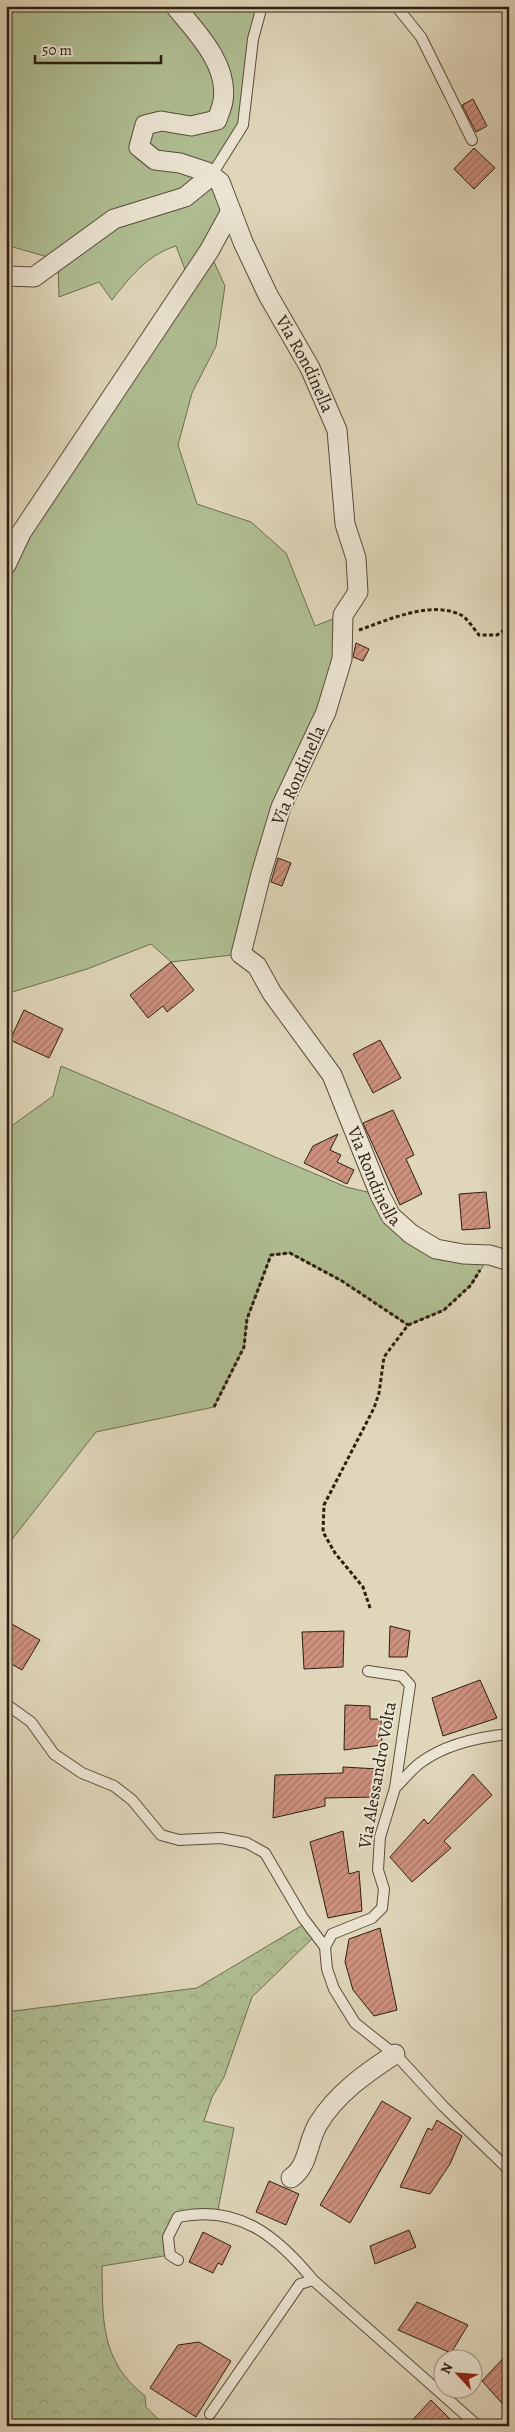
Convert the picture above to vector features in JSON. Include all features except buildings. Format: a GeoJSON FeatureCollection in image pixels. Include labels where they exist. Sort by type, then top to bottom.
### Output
{"type":"FeatureCollection","features":[{"type":"Feature","properties":{"kind":"street"},"geometry":{"type":"LineString","coordinates":[[6,276],[34,278],[114,219],[185,197],[211,176],[180,163],[155,160],[139,147],[145,125],[160,121],[191,126],[217,120],[224,100],[222,78],[210,50],[175,6]]}},
{"type":"Feature","properties":{"kind":"street","name":"Via Rondinella"},"geometry":{"type":"LineString","coordinates":[[211,176],[220,182],[243,242],[268,295],[310,368],[337,430],[345,524],[356,558],[358,592],[343,615],[342,658],[326,712],[281,806],[261,874],[241,954],[257,966],[272,993],[332,1075],[376,1186],[391,1216],[412,1234],[436,1249],[463,1254],[490,1255]]}},
{"type":"Feature","properties":{"kind":"street"},"geometry":{"type":"LineString","coordinates":[[6,565],[21,533],[209,251],[232,211]]}},
{"type":"Feature","properties":{"kind":"street"},"geometry":{"type":"LineString","coordinates":[[490,1255],[509,1262]]}},
{"type":"Feature","properties":{"kind":"street"},"geometry":{"type":"LineString","coordinates":[[292,2178],[300,2172],[318,2124],[345,2092],[370,2071],[395,2054]]}},
{"type":"Feature","properties":{"kind":"lane"},"geometry":{"type":"LineString","coordinates":[[211,176],[243,125],[253,39],[262,6]]}},
{"type":"Feature","properties":{"kind":"lane"},"geometry":{"type":"LineString","coordinates":[[396,6],[420,38],[472,140]]}},
{"type":"Feature","properties":{"kind":"lane","name":"Via Alessandro Volta"},"geometry":{"type":"LineString","coordinates":[[325,1947],[332,1934],[372,1918],[382,1908],[384,1889],[378,1870],[380,1837],[395,1788],[410,1685],[402,1676],[368,1671]]}},
{"type":"Feature","properties":{"kind":"lane"},"geometry":{"type":"LineString","coordinates":[[6,1704],[31,1722],[54,1754],[82,1773],[114,1786],[132,1800],[161,1835],[179,1840],[221,1838],[247,1843],[264,1853],[302,1918],[325,1947],[327,1969],[334,1989],[355,2024],[395,2054],[509,2170]]}},
{"type":"Feature","properties":{"kind":"lane"},"geometry":{"type":"LineString","coordinates":[[395,1788],[420,1763],[450,1747],[509,1734]]}},
{"type":"Feature","properties":{"kind":"lane"},"geometry":{"type":"LineString","coordinates":[[178,2260],[170,2256],[168,2238],[178,2217],[200,2212],[229,2216],[260,2228],[290,2252],[313,2280],[478,2426]]}},
{"type":"Feature","properties":{"kind":"lane"},"geometry":{"type":"LineString","coordinates":[[210,2414],[300,2284],[313,2280]]}},
{"type":"Feature","properties":{"kind":"path"},"geometry":{"type":"LineString","coordinates":[[342,636],[409,613],[442,610],[462,615],[479,635],[497,635],[509,627]]}},
{"type":"Feature","properties":{"kind":"path"},"geometry":{"type":"LineString","coordinates":[[214,1407],[244,1347],[247,1319],[271,1255],[290,1253],[342,1281],[408,1324]]}},
{"type":"Feature","properties":{"kind":"path"},"geometry":{"type":"LineString","coordinates":[[370,1608],[363,1587],[335,1553],[323,1532],[324,1504],[374,1408],[379,1393],[384,1357],[408,1324],[444,1310],[471,1285],[490,1255]]}},
{"type":"Feature","properties":{"kind":"green space"},"geometry":{"type":"Polygon","coordinates":[[[6,6],[262,6],[243,125],[212,176],[231,211],[209,251],[225,286],[216,346],[192,393],[178,445],[197,504],[251,522],[286,553],[315,626],[343,615],[342,659],[307,750],[241,954],[171,962],[151,944],[87,969],[6,994],[6,565],[189,280],[176,246],[156,255],[148,261],[133,275],[112,300],[99,282],[59,297],[58,260],[6,245],[6,6]]]}},
{"type":"Feature","properties":{"kind":"green space"},"geometry":{"type":"Polygon","coordinates":[[[61,1066],[346,1187],[380,1195],[412,1234],[490,1255],[471,1285],[444,1310],[408,1325],[342,1281],[290,1253],[271,1255],[247,1319],[244,1347],[214,1407],[96,1432],[6,1547],[6,1130],[53,1096],[61,1066]]]}},
{"type":"Feature","properties":{"kind":"green space"},"geometry":{"type":"Polygon","coordinates":[[[306,1923],[316,1935],[252,1997],[224,2077],[212,2097],[204,2121],[234,2128],[217,2215],[178,2217],[168,2237],[170,2255],[102,2266],[104,2320],[111,2353],[119,2368],[130,2382],[145,2396],[146,2407],[165,2426],[6,2426],[6,2012],[197,1988],[306,1923]]]}}]}
